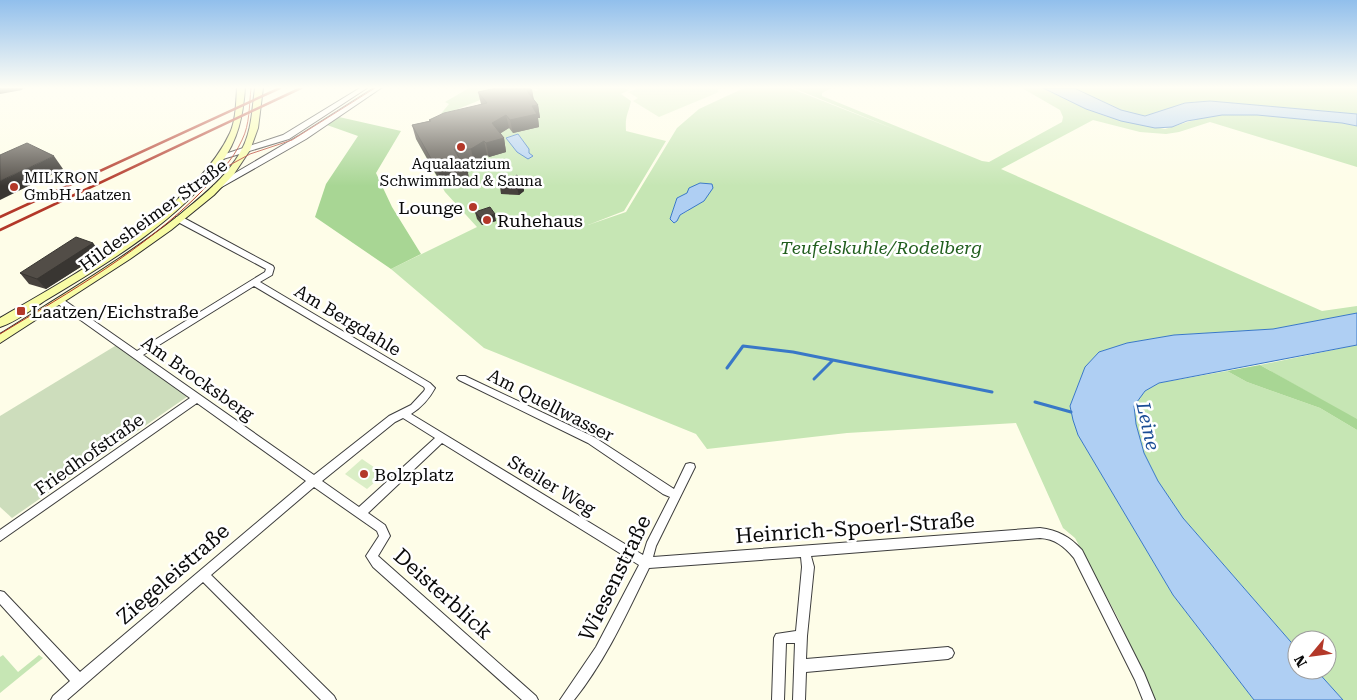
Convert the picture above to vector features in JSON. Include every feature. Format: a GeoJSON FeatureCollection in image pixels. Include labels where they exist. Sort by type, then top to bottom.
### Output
{"type":"FeatureCollection","features":[{"type":"Feature","properties":{"kind":"main road"},"geometry":{"type":"LineString","coordinates":[[220,157],[237,121]]}},
{"type":"Feature","properties":{"kind":"main road"},"geometry":{"type":"LineString","coordinates":[[217,186],[239,162],[247,148],[255,121]]}},
{"type":"Feature","properties":{"kind":"main road","name":"Hildesheimer Straße"},"geometry":{"type":"LineString","coordinates":[[0,323],[64,285],[132,239],[187,194],[220,157]]}},
{"type":"Feature","properties":{"kind":"main road","name":"Hildesheimer Straße"},"geometry":{"type":"LineString","coordinates":[[0,339],[61,302],[179,219],[217,186]]}},
{"type":"Feature","properties":{"kind":"street","name":"Hildesheimer Straße"},"geometry":{"type":"LineString","coordinates":[[220,157],[295,133],[314,121]]}},
{"type":"Feature","properties":{"kind":"street","name":"Hildesheimer Straße"},"geometry":{"type":"LineString","coordinates":[[217,186],[328,121]]}},
{"type":"Feature","properties":{"kind":"street"},"geometry":{"type":"LineString","coordinates":[[136,355],[269,273],[270,268],[179,219]]}},
{"type":"Feature","properties":{"kind":"street","name":"Am Bergdahle"},"geometry":{"type":"LineString","coordinates":[[253,282],[427,385]]}},
{"type":"Feature","properties":{"kind":"street","name":"Am Brocksberg"},"geometry":{"type":"LineString","coordinates":[[61,302],[316,480]]}},
{"type":"Feature","properties":{"kind":"street","name":"Am Quellwasser"},"geometry":{"type":"LineString","coordinates":[[462,378],[591,440],[667,491],[676,495]]}},
{"type":"Feature","properties":{"kind":"street","name":"Ziegeleistraße"},"geometry":{"type":"LineString","coordinates":[[57,700],[303,489],[392,419],[405,415],[428,394],[430,388],[427,385]]}},
{"type":"Feature","properties":{"kind":"street","name":"Friedhofstraße"},"geometry":{"type":"LineString","coordinates":[[0,536],[197,398]]}},
{"type":"Feature","properties":{"kind":"street","name":"Steiler Weg"},"geometry":{"type":"LineString","coordinates":[[405,415],[646,562]]}},
{"type":"Feature","properties":{"kind":"street"},"geometry":{"type":"LineString","coordinates":[[316,480],[360,513],[441,438]]}},
{"type":"Feature","properties":{"kind":"street","name":"Wiesenstraße"},"geometry":{"type":"LineString","coordinates":[[566,700],[577,688],[596,658],[646,562],[651,546],[690,467]]}},
{"type":"Feature","properties":{"kind":"street","name":"Deisterblick"},"geometry":{"type":"LineString","coordinates":[[360,513],[381,528],[385,536],[372,556],[377,563],[532,700]]}},
{"type":"Feature","properties":{"kind":"street","name":"Heinrich-Spoerl-Straße"},"geometry":{"type":"LineString","coordinates":[[646,562],[805,552],[1040,533],[1055,534],[1066,540],[1078,554],[1108,610],[1149,700]]}},
{"type":"Feature","properties":{"kind":"street"},"geometry":{"type":"LineString","coordinates":[[799,700],[801,636],[808,567],[805,552]]}},
{"type":"Feature","properties":{"kind":"street"},"geometry":{"type":"LineString","coordinates":[[203,575],[330,700]]}},
{"type":"Feature","properties":{"kind":"street"},"geometry":{"type":"LineString","coordinates":[[0,596],[79,681]]}},
{"type":"Feature","properties":{"kind":"street"},"geometry":{"type":"LineString","coordinates":[[778,700],[780,638],[801,636]]}},
{"type":"Feature","properties":{"kind":"street"},"geometry":{"type":"LineString","coordinates":[[801,666],[948,653]]}},
{"type":"Feature","properties":{"kind":"green space"},"geometry":{"type":"Polygon","coordinates":[[[334,121],[355,121],[401,131],[376,173],[392,207],[421,254],[391,269],[315,217],[326,184],[358,136],[327,125],[334,121]]]}},
{"type":"Feature","properties":{"kind":"green space","name":"Teufelskuhle/Rodelberg"},"geometry":{"type":"Polygon","coordinates":[[[452,121],[626,121],[626,131],[666,141],[624,211],[588,225],[626,212],[677,128],[685,121],[873,121],[899,131],[874,121],[883,121],[982,161],[989,162],[1062,121],[1092,121],[1001,169],[1322,311],[1357,306],[1357,313],[1273,329],[1174,335],[1127,343],[1099,352],[1085,367],[1070,406],[1078,435],[1173,595],[1254,700],[1154,700],[1118,618],[1075,538],[1063,528],[1016,423],[847,433],[707,449],[696,434],[484,348],[391,269],[477,227],[445,192],[416,139],[452,121]],[[687,193],[677,198],[670,219],[674,223],[680,215],[688,211],[687,193]]]}},
{"type":"Feature","properties":{"kind":"green space","name":"Teufelskuhle/Rodelberg"},"geometry":{"type":"Polygon","coordinates":[[[1096,121],[1125,121],[1165,129],[1192,121],[1317,121],[1342,123],[1357,126],[1357,167],[1210,122],[1166,134],[1140,132],[1096,121]]]}},
{"type":"Feature","properties":{"kind":"green space"},"geometry":{"type":"Polygon","coordinates":[[[120,343],[191,394],[12,518],[0,507],[0,416],[120,343]]]}},
{"type":"Feature","properties":{"kind":"green space"},"geometry":{"type":"Polygon","coordinates":[[[1357,345],[1357,420],[1260,365],[1357,345]]]}},
{"type":"Feature","properties":{"kind":"green space"},"geometry":{"type":"Polygon","coordinates":[[[1260,365],[1357,419],[1357,430],[1320,408],[1247,382],[1227,371],[1260,365]]]}},
{"type":"Feature","properties":{"kind":"green space"},"geometry":{"type":"Polygon","coordinates":[[[1227,371],[1247,382],[1320,408],[1357,430],[1357,700],[1343,700],[1325,680],[1337,680],[1337,630],[1287,630],[1287,638],[1183,518],[1158,481],[1144,453],[1136,424],[1134,406],[1145,391],[1159,383],[1227,371]]]}},
{"type":"Feature","properties":{"kind":"green space","name":"Bolzplatz"},"geometry":{"type":"Polygon","coordinates":[[[362,459],[384,474],[367,489],[345,474],[362,459]]]}},
{"type":"Feature","properties":{"kind":"green space"},"geometry":{"type":"Polygon","coordinates":[[[3,655],[18,672],[39,655],[43,658],[0,693],[0,657],[3,655]]]}},
{"type":"Feature","properties":{"kind":"water"},"geometry":{"type":"Polygon","coordinates":[[[1121,121],[1189,121],[1172,127],[1155,128],[1121,121]]]}},
{"type":"Feature","properties":{"kind":"water"},"geometry":{"type":"Polygon","coordinates":[[[1317,121],[1357,121],[1357,126],[1317,121]]]}},
{"type":"Feature","properties":{"kind":"water"},"geometry":{"type":"Polygon","coordinates":[[[518,134],[529,149],[529,153],[533,156],[528,159],[517,152],[506,138],[518,134]]]}},
{"type":"Feature","properties":{"kind":"water"},"geometry":{"type":"Polygon","coordinates":[[[700,183],[712,184],[713,188],[704,201],[680,215],[674,223],[670,219],[677,198],[687,193],[689,188],[700,183]]]}},
{"type":"Feature","properties":{"kind":"water"},"geometry":{"type":"Polygon","coordinates":[[[1357,313],[1357,345],[1159,383],[1145,391],[1134,406],[1136,424],[1144,453],[1158,481],[1183,518],[1287,638],[1287,680],[1325,680],[1343,700],[1254,700],[1173,595],[1078,435],[1070,406],[1085,367],[1099,352],[1127,343],[1174,335],[1273,329],[1357,313]]]}},
{"type":"Feature","properties":{"kind":"building","name":"Aqualaatzium Schwimmbad & Sauna"},"geometry":{"type":"Polygon","coordinates":[[[431,121],[496,121],[492,123],[504,138],[486,143],[484,141],[471,149],[454,149],[468,173],[449,168],[438,171],[412,125],[431,121]]]}},
{"type":"Feature","properties":{"kind":"building"},"geometry":{"type":"Polygon","coordinates":[[[27,143],[54,156],[0,181],[0,155],[27,143]]]}},
{"type":"Feature","properties":{"kind":"building"},"geometry":{"type":"Polygon","coordinates":[[[517,175],[523,184],[517,188],[500,187],[517,175]]]}},
{"type":"Feature","properties":{"kind":"building"},"geometry":{"type":"Polygon","coordinates":[[[490,207],[495,214],[480,218],[475,212],[490,207]]]}},
{"type":"Feature","properties":{"kind":"building"},"geometry":{"type":"Polygon","coordinates":[[[76,237],[93,243],[37,279],[20,273],[76,237]]]}},
{"type":"Feature","properties":{"kind":"waterway"},"geometry":{"type":"LineString","coordinates":[[727,368],[743,346],[793,352],[992,392]]}},
{"type":"Feature","properties":{"kind":"waterway"},"geometry":{"type":"LineString","coordinates":[[814,379],[832,361]]}},
{"type":"Feature","properties":{"kind":"waterway"},"geometry":{"type":"LineString","coordinates":[[1035,402],[1071,412]]}},
{"type":"Feature","properties":{"kind":"tram line"},"geometry":{"type":"LineString","coordinates":[[0,334],[106,268],[131,251],[180,212],[219,174],[229,161],[245,134],[248,121]]}},
{"type":"Feature","properties":{"kind":"tram line"},"geometry":{"type":"LineString","coordinates":[[228,166],[250,154],[292,140],[323,121]]}},
{"type":"Feature","properties":{"kind":"railway"},"geometry":{"type":"LineString","coordinates":[[0,217],[209,121]]}},
{"type":"Feature","properties":{"kind":"railway"},"geometry":{"type":"LineString","coordinates":[[0,230],[232,121]]}},
{"type":"Feature","properties":{"kind":"place","name":"Aqualaatzium Schwimmbad & Sauna"},"geometry":{"type":"Point","coordinates":[461,147]}},
{"type":"Feature","properties":{"kind":"place","name":"MILKRON GmbH Laatzen"},"geometry":{"type":"Point","coordinates":[14,187]}},
{"type":"Feature","properties":{"kind":"place","name":"Lounge"},"geometry":{"type":"Point","coordinates":[473,207]}},
{"type":"Feature","properties":{"kind":"place","name":"Ruhehaus"},"geometry":{"type":"Point","coordinates":[487,220]}},
{"type":"Feature","properties":{"kind":"place","name":"Laatzen/Eichstraße"},"geometry":{"type":"Point","coordinates":[21,311]}},
{"type":"Feature","properties":{"kind":"place","name":"Bolzplatz"},"geometry":{"type":"Point","coordinates":[364,474]}},
{"type":"Feature","properties":{"kind":"water label","name":"Leine"},"geometry":{"type":"Point","coordinates":[1148,426]}}]}
